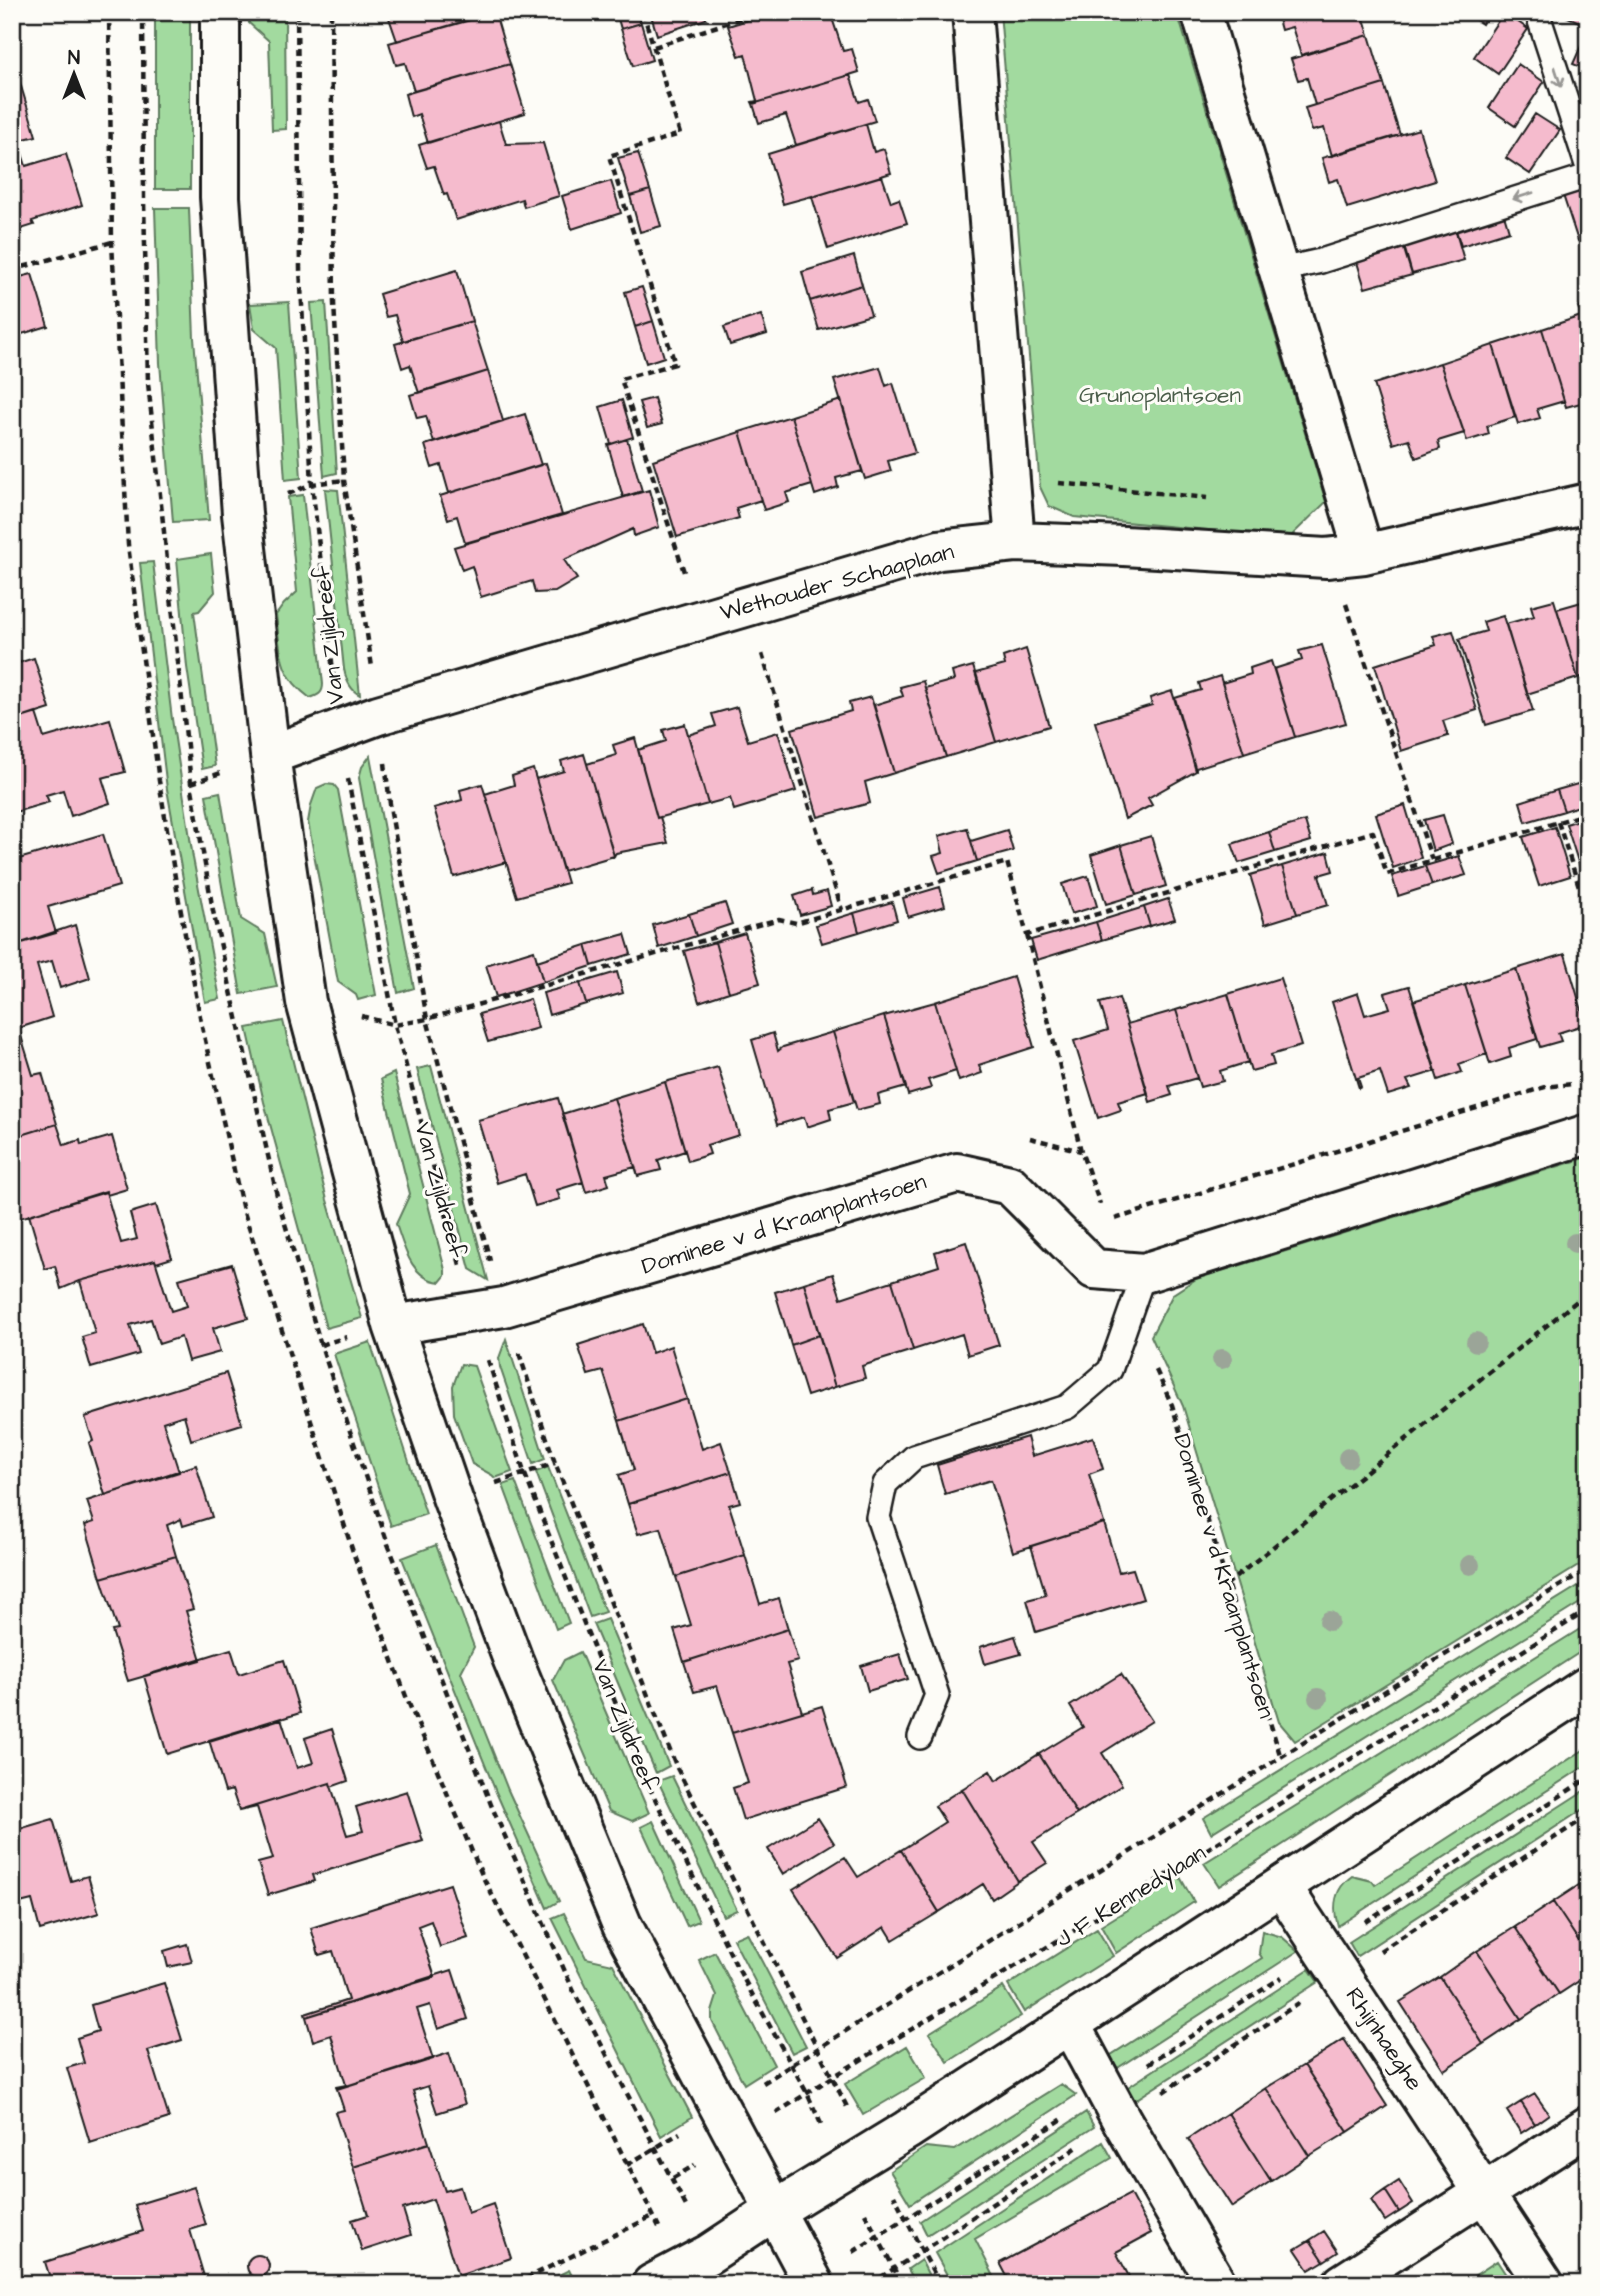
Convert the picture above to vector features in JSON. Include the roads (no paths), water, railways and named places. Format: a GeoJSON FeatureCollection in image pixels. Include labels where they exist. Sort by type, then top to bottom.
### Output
{"type":"FeatureCollection","features":[{"type":"Feature","properties":{"kind":"street"},"geometry":{"type":"LineString","coordinates":[[220,12],[221,211],[242,514],[270,755],[306,1002],[393,1325],[453,1500],[513,1660],[622,1925],[812,2281]]}},
{"type":"Feature","properties":{"kind":"street"},"geometry":{"type":"LineString","coordinates":[[972,12],[1015,542]]}},
{"type":"Feature","properties":{"kind":"street"},"geometry":{"type":"LineString","coordinates":[[1200,12],[1364,554]]}},
{"type":"Feature","properties":{"kind":"street","name":"Wethouder Schaaplaan"},"geometry":{"type":"LineString","coordinates":[[270,755],[378,715],[939,550],[1015,542],[1326,558],[1364,554],[1588,503]]}},
{"type":"Feature","properties":{"kind":"street"},"geometry":{"type":"LineString","coordinates":[[1144,1273],[1588,1134]]}},
{"type":"Feature","properties":{"kind":"street","name":"Dominee v d Kraanplantsoen"},"geometry":{"type":"LineString","coordinates":[[393,1325],[488,1310],[957,1172],[1010,1185],[1094,1269],[1144,1273]]}},
{"type":"Feature","properties":{"kind":"street"},"geometry":{"type":"LineString","coordinates":[[667,2275],[709,2254],[1070,2024],[1588,1686]]}},
{"type":"Feature","properties":{"kind":"street","name":"Rhijnhaeghe"},"geometry":{"type":"LineString","coordinates":[[1282,1886],[1486,2192],[1544,2284]]}},
{"type":"Feature","properties":{"kind":"street"},"geometry":{"type":"LineString","coordinates":[[1070,2024],[1217,2284]]}},
{"type":"Feature","properties":{"kind":"street"},"geometry":{"type":"LineString","coordinates":[[1342,2284],[1588,2126]]}},
{"type":"Feature","properties":{"kind":"lane"},"geometry":{"type":"LineString","coordinates":[[1536,12],[1588,169]]}},
{"type":"Feature","properties":{"kind":"lane"},"geometry":{"type":"LineString","coordinates":[[1280,270],[1321,261],[1588,176]]}},
{"type":"Feature","properties":{"kind":"lane"},"geometry":{"type":"LineString","coordinates":[[920,1737],[937,1695],[878,1517],[885,1484],[914,1457],[1068,1407],[1110,1370],[1144,1273]]}},
{"type":"Feature","properties":{"kind":"park label","name":"Grunoplantsoen"},"geometry":{"type":"Point","coordinates":[1160,395]}}]}
